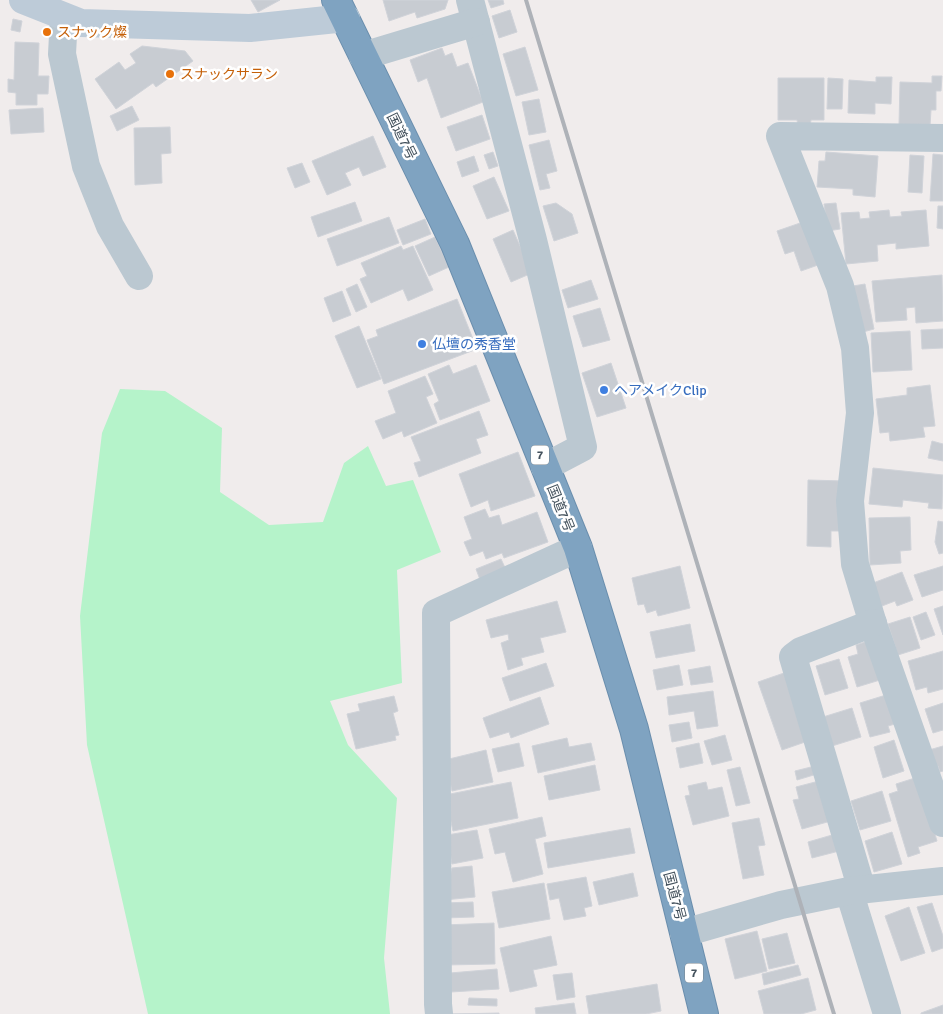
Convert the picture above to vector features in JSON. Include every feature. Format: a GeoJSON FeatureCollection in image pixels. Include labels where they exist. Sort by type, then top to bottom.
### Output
{"type":"FeatureCollection","features":[{"type":"Feature","properties":{"kind":"highway","name":"国道7号"},"geometry":{"type":"LineString","coordinates":[[341,9],[455,244],[578,548],[634,729],[704,1014]]}},
{"type":"Feature","properties":{"kind":"street"},"geometry":{"type":"LineString","coordinates":[[23,0],[81,23],[250,28],[341,9]]}},
{"type":"Feature","properties":{"kind":"street"},"geometry":{"type":"LineString","coordinates":[[363,56],[473,11],[533,240],[583,448],[544,467]]}},
{"type":"Feature","properties":{"kind":"street"},"geometry":{"type":"LineString","coordinates":[[64,17],[62,54],[86,166],[110,226],[139,276]]}},
{"type":"Feature","properties":{"kind":"street"},"geometry":{"type":"LineString","coordinates":[[943,138],[780,136],[840,286],[855,348],[860,413],[850,500],[855,564],[873,623],[943,823]]}},
{"type":"Feature","properties":{"kind":"street"},"geometry":{"type":"LineString","coordinates":[[439,1014],[436,612],[578,548]]}},
{"type":"Feature","properties":{"kind":"street"},"geometry":{"type":"LineString","coordinates":[[873,623],[801,651],[793,657],[887,1014]]}},
{"type":"Feature","properties":{"kind":"street"},"geometry":{"type":"LineString","coordinates":[[684,932],[781,905],[855,891],[943,881]]}},
{"type":"Feature","properties":{"kind":"green space"},"geometry":{"type":"Polygon","coordinates":[[[120,389],[165,391],[222,428],[220,492],[269,525],[323,522],[344,463],[368,446],[386,486],[413,480],[441,552],[397,570],[402,683],[330,701],[348,745],[397,798],[384,958],[390,1014],[148,1014],[87,745],[80,616],[102,433],[120,389]]]}},
{"type":"Feature","properties":{"kind":"building"},"geometry":{"type":"Polygon","coordinates":[[[251,0],[280,0],[258,12],[251,0]]]}},
{"type":"Feature","properties":{"kind":"building"},"geometry":{"type":"Polygon","coordinates":[[[383,0],[448,0],[445,9],[417,18],[415,12],[389,21],[383,0]]]}},
{"type":"Feature","properties":{"kind":"building"},"geometry":{"type":"Polygon","coordinates":[[[488,0],[503,0],[504,4],[491,8],[488,0]]]}},
{"type":"Feature","properties":{"kind":"building"},"geometry":{"type":"Polygon","coordinates":[[[510,10],[517,32],[499,38],[492,16],[510,10]]]}},
{"type":"Feature","properties":{"kind":"building"},"geometry":{"type":"Polygon","coordinates":[[[13,19],[22,21],[20,32],[11,30],[13,19]]]}},
{"type":"Feature","properties":{"kind":"building"},"geometry":{"type":"Polygon","coordinates":[[[15,42],[39,43],[38,76],[49,76],[48,94],[37,94],[37,105],[16,105],[16,93],[8,92],[8,79],[14,80],[15,42]]]}},
{"type":"Feature","properties":{"kind":"building"},"geometry":{"type":"Polygon","coordinates":[[[142,46],[185,51],[193,61],[156,87],[153,83],[116,109],[95,79],[119,62],[125,70],[136,63],[130,54],[142,46]]]}},
{"type":"Feature","properties":{"kind":"building"},"geometry":{"type":"Polygon","coordinates":[[[525,47],[538,90],[516,96],[503,54],[525,47]]]}},
{"type":"Feature","properties":{"kind":"building"},"geometry":{"type":"Polygon","coordinates":[[[442,48],[445,56],[452,53],[457,67],[468,63],[483,102],[441,118],[427,78],[418,82],[410,60],[442,48]]]}},
{"type":"Feature","properties":{"kind":"building"},"geometry":{"type":"Polygon","coordinates":[[[932,76],[942,76],[941,91],[936,91],[936,110],[931,110],[930,126],[899,125],[900,82],[932,83],[932,76]]]}},
{"type":"Feature","properties":{"kind":"building"},"geometry":{"type":"Polygon","coordinates":[[[876,77],[892,77],[891,104],[875,103],[875,114],[848,113],[849,80],[876,82],[876,77]]]}},
{"type":"Feature","properties":{"kind":"building"},"geometry":{"type":"Polygon","coordinates":[[[778,78],[824,78],[824,120],[811,120],[810,126],[798,126],[797,120],[778,120],[778,78]]]}},
{"type":"Feature","properties":{"kind":"building"},"geometry":{"type":"Polygon","coordinates":[[[828,78],[843,79],[842,109],[827,109],[828,78]]]}},
{"type":"Feature","properties":{"kind":"building"},"geometry":{"type":"Polygon","coordinates":[[[539,99],[546,132],[529,135],[522,102],[539,99]]]}},
{"type":"Feature","properties":{"kind":"building"},"geometry":{"type":"Polygon","coordinates":[[[132,106],[139,120],[117,131],[110,116],[132,106]]]}},
{"type":"Feature","properties":{"kind":"building"},"geometry":{"type":"Polygon","coordinates":[[[43,108],[44,132],[11,134],[9,110],[43,108]]]}},
{"type":"Feature","properties":{"kind":"building"},"geometry":{"type":"Polygon","coordinates":[[[482,115],[490,139],[456,151],[447,127],[482,115]]]}},
{"type":"Feature","properties":{"kind":"building"},"geometry":{"type":"Polygon","coordinates":[[[170,127],[171,153],[161,154],[162,183],[135,185],[134,128],[170,127]]]}},
{"type":"Feature","properties":{"kind":"building"},"geometry":{"type":"Polygon","coordinates":[[[373,136],[386,167],[363,176],[359,167],[345,173],[351,185],[327,195],[312,161],[373,136]]]}},
{"type":"Feature","properties":{"kind":"building"},"geometry":{"type":"Polygon","coordinates":[[[549,140],[557,171],[546,174],[550,188],[540,190],[529,145],[549,140]]]}},
{"type":"Feature","properties":{"kind":"building"},"geometry":{"type":"Polygon","coordinates":[[[493,152],[498,166],[489,169],[484,155],[493,152]]]}},
{"type":"Feature","properties":{"kind":"building"},"geometry":{"type":"Polygon","coordinates":[[[826,152],[878,156],[875,197],[853,195],[853,189],[817,187],[819,161],[825,161],[826,152]]]}},
{"type":"Feature","properties":{"kind":"building"},"geometry":{"type":"Polygon","coordinates":[[[933,154],[943,155],[943,201],[930,201],[933,154]]]}},
{"type":"Feature","properties":{"kind":"building"},"geometry":{"type":"Polygon","coordinates":[[[910,155],[924,156],[922,193],[908,192],[910,155]]]}},
{"type":"Feature","properties":{"kind":"building"},"geometry":{"type":"Polygon","coordinates":[[[474,156],[479,171],[462,177],[457,162],[474,156]]]}},
{"type":"Feature","properties":{"kind":"building"},"geometry":{"type":"Polygon","coordinates":[[[302,163],[310,182],[295,188],[287,168],[302,163]]]}},
{"type":"Feature","properties":{"kind":"building"},"geometry":{"type":"Polygon","coordinates":[[[494,177],[509,211],[487,219],[473,186],[494,177]]]}},
{"type":"Feature","properties":{"kind":"building"},"geometry":{"type":"Polygon","coordinates":[[[355,202],[362,221],[318,237],[311,217],[355,202]]]}},
{"type":"Feature","properties":{"kind":"building"},"geometry":{"type":"Polygon","coordinates":[[[556,203],[572,214],[578,233],[554,241],[543,206],[556,203]]]}},
{"type":"Feature","properties":{"kind":"building"},"geometry":{"type":"Polygon","coordinates":[[[836,203],[840,229],[828,231],[824,204],[836,203]]]}},
{"type":"Feature","properties":{"kind":"building"},"geometry":{"type":"Polygon","coordinates":[[[938,206],[943,206],[943,229],[937,228],[938,206]]]}},
{"type":"Feature","properties":{"kind":"building"},"geometry":{"type":"Polygon","coordinates":[[[889,210],[890,217],[902,216],[901,212],[926,210],[929,246],[896,249],[896,243],[877,245],[878,261],[846,264],[841,213],[859,212],[860,219],[870,218],[869,212],[889,210]]]}},
{"type":"Feature","properties":{"kind":"building"},"geometry":{"type":"Polygon","coordinates":[[[389,217],[399,243],[337,266],[327,239],[389,217]]]}},
{"type":"Feature","properties":{"kind":"building"},"geometry":{"type":"Polygon","coordinates":[[[425,219],[431,234],[403,245],[397,230],[425,219]]]}},
{"type":"Feature","properties":{"kind":"building"},"geometry":{"type":"Polygon","coordinates":[[[803,222],[818,265],[801,271],[794,251],[785,254],[777,231],[803,222]]]}},
{"type":"Feature","properties":{"kind":"building"},"geometry":{"type":"Polygon","coordinates":[[[513,230],[532,273],[511,282],[493,239],[513,230]]]}},
{"type":"Feature","properties":{"kind":"building"},"geometry":{"type":"Polygon","coordinates":[[[435,237],[449,267],[429,276],[415,246],[435,237]]]}},
{"type":"Feature","properties":{"kind":"building"},"geometry":{"type":"Polygon","coordinates":[[[401,246],[403,250],[413,246],[433,290],[408,301],[403,289],[371,303],[360,279],[367,276],[361,263],[401,246]]]}},
{"type":"Feature","properties":{"kind":"building"},"geometry":{"type":"Polygon","coordinates":[[[942,275],[943,321],[916,323],[915,307],[906,308],[907,320],[876,322],[872,281],[942,275]]]}},
{"type":"Feature","properties":{"kind":"building"},"geometry":{"type":"Polygon","coordinates":[[[591,280],[598,299],[568,308],[562,290],[591,280]]]}},
{"type":"Feature","properties":{"kind":"building"},"geometry":{"type":"Polygon","coordinates":[[[357,284],[367,307],[356,312],[346,289],[357,284]]]}},
{"type":"Feature","properties":{"kind":"building"},"geometry":{"type":"Polygon","coordinates":[[[865,284],[874,329],[863,332],[853,286],[865,284]]]}},
{"type":"Feature","properties":{"kind":"building"},"geometry":{"type":"Polygon","coordinates":[[[342,291],[351,315],[333,322],[324,298],[342,291]]]}},
{"type":"Feature","properties":{"kind":"building","name":"仏壇の秀香堂"},"geometry":{"type":"Polygon","coordinates":[[[457,299],[477,349],[384,384],[367,340],[378,336],[376,330],[457,299]]]}},
{"type":"Feature","properties":{"kind":"building"},"geometry":{"type":"Polygon","coordinates":[[[600,308],[610,340],[583,347],[573,316],[600,308]]]}},
{"type":"Feature","properties":{"kind":"building"},"geometry":{"type":"Polygon","coordinates":[[[359,326],[381,379],[357,388],[335,336],[359,326]]]}},
{"type":"Feature","properties":{"kind":"building"},"geometry":{"type":"Polygon","coordinates":[[[943,329],[943,348],[922,349],[921,330],[943,329]]]}},
{"type":"Feature","properties":{"kind":"building"},"geometry":{"type":"Polygon","coordinates":[[[910,331],[912,370],[873,372],[871,333],[910,331]]]}},
{"type":"Feature","properties":{"kind":"building","name":"ヘアメイクClip"},"geometry":{"type":"Polygon","coordinates":[[[611,363],[626,408],[597,417],[582,373],[611,363]]]}},
{"type":"Feature","properties":{"kind":"building"},"geometry":{"type":"Polygon","coordinates":[[[449,365],[453,374],[476,365],[490,401],[440,420],[434,404],[439,401],[428,374],[449,365]]]}},
{"type":"Feature","properties":{"kind":"building"},"geometry":{"type":"Polygon","coordinates":[[[425,376],[433,394],[426,397],[437,423],[404,437],[402,431],[383,439],[375,421],[396,413],[388,391],[425,376]]]}},
{"type":"Feature","properties":{"kind":"building"},"geometry":{"type":"Polygon","coordinates":[[[930,385],[935,426],[923,427],[925,437],[890,441],[889,432],[880,433],[876,399],[907,395],[907,388],[930,385]]]}},
{"type":"Feature","properties":{"kind":"building"},"geometry":{"type":"Polygon","coordinates":[[[479,411],[488,435],[476,439],[481,453],[419,477],[414,463],[421,461],[411,437],[479,411]]]}},
{"type":"Feature","properties":{"kind":"building"},"geometry":{"type":"Polygon","coordinates":[[[932,441],[943,444],[943,461],[928,458],[932,441]]]}},
{"type":"Feature","properties":{"kind":"building"},"geometry":{"type":"Polygon","coordinates":[[[518,452],[535,496],[491,511],[488,500],[471,507],[459,474],[518,452]]]}},
{"type":"Feature","properties":{"kind":"building"},"geometry":{"type":"Polygon","coordinates":[[[873,468],[943,475],[942,509],[928,508],[929,503],[903,500],[902,507],[869,504],[873,468]]]}},
{"type":"Feature","properties":{"kind":"building"},"geometry":{"type":"Polygon","coordinates":[[[808,480],[844,481],[843,531],[831,531],[831,547],[807,546],[808,480]]]}},
{"type":"Feature","properties":{"kind":"building"},"geometry":{"type":"Polygon","coordinates":[[[485,509],[489,518],[499,515],[502,525],[537,512],[548,542],[504,558],[502,553],[486,559],[483,551],[470,556],[464,542],[472,539],[464,517],[485,509]]]}},
{"type":"Feature","properties":{"kind":"building"},"geometry":{"type":"Polygon","coordinates":[[[910,517],[911,550],[900,551],[901,563],[870,565],[869,518],[910,517]]]}},
{"type":"Feature","properties":{"kind":"building"},"geometry":{"type":"Polygon","coordinates":[[[938,521],[943,522],[943,553],[939,554],[935,542],[938,521]]]}},
{"type":"Feature","properties":{"kind":"building"},"geometry":{"type":"Polygon","coordinates":[[[501,559],[508,574],[482,585],[476,569],[501,559]]]}},
{"type":"Feature","properties":{"kind":"building"},"geometry":{"type":"Polygon","coordinates":[[[680,566],[690,608],[658,616],[656,610],[647,613],[644,604],[638,605],[632,578],[680,566]]]}},
{"type":"Feature","properties":{"kind":"building"},"geometry":{"type":"Polygon","coordinates":[[[943,566],[943,590],[922,597],[914,575],[943,566]]]}},
{"type":"Feature","properties":{"kind":"building"},"geometry":{"type":"Polygon","coordinates":[[[902,572],[913,600],[897,606],[895,601],[882,606],[873,583],[902,572]]]}},
{"type":"Feature","properties":{"kind":"building"},"geometry":{"type":"Polygon","coordinates":[[[557,601],[566,632],[540,638],[544,652],[521,658],[523,665],[508,670],[501,643],[509,640],[508,634],[491,638],[486,620],[557,601]]]}},
{"type":"Feature","properties":{"kind":"building"},"geometry":{"type":"Polygon","coordinates":[[[943,606],[943,635],[934,609],[943,606]]]}},
{"type":"Feature","properties":{"kind":"building"},"geometry":{"type":"Polygon","coordinates":[[[926,612],[935,635],[921,640],[913,617],[926,612]]]}},
{"type":"Feature","properties":{"kind":"building"},"geometry":{"type":"Polygon","coordinates":[[[910,617],[920,648],[898,655],[888,624],[910,617]]]}},
{"type":"Feature","properties":{"kind":"building"},"geometry":{"type":"Polygon","coordinates":[[[690,624],[695,651],[656,658],[650,632],[690,624]]]}},
{"type":"Feature","properties":{"kind":"building"},"geometry":{"type":"Polygon","coordinates":[[[868,641],[880,680],[857,687],[848,657],[858,654],[856,645],[868,641]]]}},
{"type":"Feature","properties":{"kind":"building"},"geometry":{"type":"Polygon","coordinates":[[[943,651],[943,689],[928,693],[927,687],[916,690],[908,661],[943,651]]]}},
{"type":"Feature","properties":{"kind":"building"},"geometry":{"type":"Polygon","coordinates":[[[839,659],[848,688],[825,695],[816,666],[839,659]]]}},
{"type":"Feature","properties":{"kind":"building"},"geometry":{"type":"Polygon","coordinates":[[[546,663],[554,686],[510,701],[502,678],[546,663]]]}},
{"type":"Feature","properties":{"kind":"building"},"geometry":{"type":"Polygon","coordinates":[[[679,665],[683,685],[657,690],[653,670],[679,665]]]}},
{"type":"Feature","properties":{"kind":"building"},"geometry":{"type":"Polygon","coordinates":[[[710,666],[713,682],[691,685],[688,670],[710,666]]]}},
{"type":"Feature","properties":{"kind":"building"},"geometry":{"type":"Polygon","coordinates":[[[784,673],[808,741],[782,750],[758,682],[784,673]]]}},
{"type":"Feature","properties":{"kind":"building"},"geometry":{"type":"Polygon","coordinates":[[[713,691],[718,726],[697,729],[694,711],[669,715],[667,697],[713,691]]]}},
{"type":"Feature","properties":{"kind":"building"},"geometry":{"type":"Polygon","coordinates":[[[886,695],[895,724],[888,726],[890,732],[870,737],[860,703],[886,695]]]}},
{"type":"Feature","properties":{"kind":"building"},"geometry":{"type":"Polygon","coordinates":[[[394,696],[398,711],[393,713],[399,735],[395,736],[396,740],[356,749],[347,714],[360,711],[358,704],[394,696]]]}},
{"type":"Feature","properties":{"kind":"building"},"geometry":{"type":"Polygon","coordinates":[[[540,697],[549,724],[511,738],[509,732],[490,738],[483,718],[540,697]]]}},
{"type":"Feature","properties":{"kind":"building"},"geometry":{"type":"Polygon","coordinates":[[[943,703],[943,730],[933,733],[925,709],[943,703]]]}},
{"type":"Feature","properties":{"kind":"building"},"geometry":{"type":"Polygon","coordinates":[[[852,708],[861,737],[832,746],[823,717],[852,708]]]}},
{"type":"Feature","properties":{"kind":"building"},"geometry":{"type":"Polygon","coordinates":[[[689,722],[692,738],[672,742],[669,725],[689,722]]]}},
{"type":"Feature","properties":{"kind":"building"},"geometry":{"type":"Polygon","coordinates":[[[725,735],[732,760],[712,765],[704,741],[725,735]]]}},
{"type":"Feature","properties":{"kind":"building"},"geometry":{"type":"Polygon","coordinates":[[[567,738],[569,747],[591,743],[595,760],[538,773],[532,746],[567,738]]]}},
{"type":"Feature","properties":{"kind":"building"},"geometry":{"type":"Polygon","coordinates":[[[894,740],[904,771],[883,778],[874,747],[894,740]]]}},
{"type":"Feature","properties":{"kind":"building"},"geometry":{"type":"Polygon","coordinates":[[[519,743],[524,766],[498,772],[492,749],[519,743]]]}},
{"type":"Feature","properties":{"kind":"building"},"geometry":{"type":"Polygon","coordinates":[[[699,743],[703,763],[680,768],[676,748],[699,743]]]}},
{"type":"Feature","properties":{"kind":"building"},"geometry":{"type":"Polygon","coordinates":[[[943,746],[943,771],[940,772],[938,766],[935,767],[929,750],[943,746]]]}},
{"type":"Feature","properties":{"kind":"building"},"geometry":{"type":"Polygon","coordinates":[[[486,750],[493,782],[452,791],[445,760],[486,750]]]}},
{"type":"Feature","properties":{"kind":"building"},"geometry":{"type":"Polygon","coordinates":[[[595,765],[600,790],[549,800],[544,776],[595,765]]]}},
{"type":"Feature","properties":{"kind":"building"},"geometry":{"type":"Polygon","coordinates":[[[815,766],[817,774],[797,780],[795,771],[815,766]]]}},
{"type":"Feature","properties":{"kind":"building"},"geometry":{"type":"Polygon","coordinates":[[[740,767],[750,803],[736,806],[727,770],[740,767]]]}},
{"type":"Feature","properties":{"kind":"building"},"geometry":{"type":"Polygon","coordinates":[[[918,777],[937,841],[918,847],[920,853],[908,857],[889,794],[898,791],[896,784],[918,777]]]}},
{"type":"Feature","properties":{"kind":"building"},"geometry":{"type":"Polygon","coordinates":[[[819,781],[831,821],[802,829],[793,800],[799,799],[796,787],[819,781]]]}},
{"type":"Feature","properties":{"kind":"building"},"geometry":{"type":"Polygon","coordinates":[[[511,782],[518,818],[453,831],[445,795],[511,782]]]}},
{"type":"Feature","properties":{"kind":"building"},"geometry":{"type":"Polygon","coordinates":[[[706,782],[708,790],[722,787],[729,816],[693,825],[685,796],[690,795],[688,786],[706,782]]]}},
{"type":"Feature","properties":{"kind":"building"},"geometry":{"type":"Polygon","coordinates":[[[882,791],[891,821],[860,830],[851,801],[882,791]]]}},
{"type":"Feature","properties":{"kind":"building"},"geometry":{"type":"Polygon","coordinates":[[[542,817],[546,836],[535,839],[543,874],[513,882],[505,852],[495,854],[489,829],[542,817]]]}},
{"type":"Feature","properties":{"kind":"building"},"geometry":{"type":"Polygon","coordinates":[[[759,818],[765,845],[758,846],[764,875],[743,879],[732,823],[759,818]]]}},
{"type":"Feature","properties":{"kind":"building"},"geometry":{"type":"Polygon","coordinates":[[[630,828],[635,853],[548,868],[544,843],[630,828]]]}},
{"type":"Feature","properties":{"kind":"building"},"geometry":{"type":"Polygon","coordinates":[[[477,830],[483,858],[452,864],[447,835],[477,830]]]}},
{"type":"Feature","properties":{"kind":"building"},"geometry":{"type":"Polygon","coordinates":[[[892,832],[902,864],[874,872],[865,841],[892,832]]]}},
{"type":"Feature","properties":{"kind":"building"},"geometry":{"type":"Polygon","coordinates":[[[839,833],[843,850],[812,858],[808,842],[839,833]]]}},
{"type":"Feature","properties":{"kind":"building"},"geometry":{"type":"Polygon","coordinates":[[[472,866],[475,897],[444,900],[452,868],[472,866]]]}},
{"type":"Feature","properties":{"kind":"building"},"geometry":{"type":"Polygon","coordinates":[[[633,873],[638,896],[599,905],[593,882],[633,873]]]}},
{"type":"Feature","properties":{"kind":"building"},"geometry":{"type":"Polygon","coordinates":[[[586,877],[592,906],[584,908],[586,916],[564,920],[559,898],[550,900],[547,884],[586,877]]]}},
{"type":"Feature","properties":{"kind":"building"},"geometry":{"type":"Polygon","coordinates":[[[544,883],[550,919],[499,928],[492,892],[544,883]]]}},
{"type":"Feature","properties":{"kind":"building"},"geometry":{"type":"Polygon","coordinates":[[[473,902],[474,917],[444,918],[443,903],[473,902]]]}},
{"type":"Feature","properties":{"kind":"building"},"geometry":{"type":"Polygon","coordinates":[[[932,903],[943,936],[943,948],[932,952],[917,907],[932,903]]]}},
{"type":"Feature","properties":{"kind":"building"},"geometry":{"type":"Polygon","coordinates":[[[909,907],[925,953],[901,961],[885,916],[909,907]]]}},
{"type":"Feature","properties":{"kind":"building"},"geometry":{"type":"Polygon","coordinates":[[[494,923],[495,964],[445,965],[444,925],[494,923]]]}},
{"type":"Feature","properties":{"kind":"building"},"geometry":{"type":"Polygon","coordinates":[[[757,931],[767,971],[735,979],[725,939],[757,931]]]}},
{"type":"Feature","properties":{"kind":"building"},"geometry":{"type":"Polygon","coordinates":[[[787,933],[795,963],[769,969],[762,939],[787,933]]]}},
{"type":"Feature","properties":{"kind":"building"},"geometry":{"type":"Polygon","coordinates":[[[551,936],[557,965],[533,970],[537,986],[510,992],[500,948],[551,936]]]}},
{"type":"Feature","properties":{"kind":"building"},"geometry":{"type":"Polygon","coordinates":[[[798,965],[801,975],[764,985],[762,974],[798,965]]]}},
{"type":"Feature","properties":{"kind":"building"},"geometry":{"type":"Polygon","coordinates":[[[497,969],[499,989],[451,992],[450,973],[497,969]]]}},
{"type":"Feature","properties":{"kind":"building"},"geometry":{"type":"Polygon","coordinates":[[[572,973],[575,997],[557,1000],[553,975],[572,973]]]}},
{"type":"Feature","properties":{"kind":"building"},"geometry":{"type":"Polygon","coordinates":[[[808,978],[816,1010],[801,1014],[764,1014],[758,991],[808,978]]]}},
{"type":"Feature","properties":{"kind":"building"},"geometry":{"type":"Polygon","coordinates":[[[657,984],[661,1011],[646,1014],[589,1014],[586,996],[657,984]]]}},
{"type":"Feature","properties":{"kind":"building"},"geometry":{"type":"Polygon","coordinates":[[[469,998],[497,999],[497,1006],[468,1005],[469,998]]]}},
{"type":"Feature","properties":{"kind":"building"},"geometry":{"type":"Polygon","coordinates":[[[574,1003],[576,1014],[536,1014],[535,1008],[574,1003]]]}},
{"type":"Feature","properties":{"kind":"building"},"geometry":{"type":"Polygon","coordinates":[[[943,1005],[943,1014],[921,1014],[921,1013],[943,1005]]]}},
{"type":"Feature","properties":{"kind":"building"},"geometry":{"type":"Polygon","coordinates":[[[499,1013],[499,1014],[452,1014],[499,1013]]]}},
{"type":"Feature","properties":{"kind":"railway"},"geometry":{"type":"LineString","coordinates":[[526,0],[834,1014]]}},
{"type":"Feature","properties":{"kind":"place","name":"スナック燦"},"geometry":{"type":"Point","coordinates":[47,32]}},
{"type":"Feature","properties":{"kind":"place","name":"スナックサラン"},"geometry":{"type":"Point","coordinates":[170,74]}},
{"type":"Feature","properties":{"kind":"place","name":"仏壇の秀香堂"},"geometry":{"type":"Point","coordinates":[422,344]}},
{"type":"Feature","properties":{"kind":"place","name":"ヘアメイクClip"},"geometry":{"type":"Point","coordinates":[604,390]}}]}
